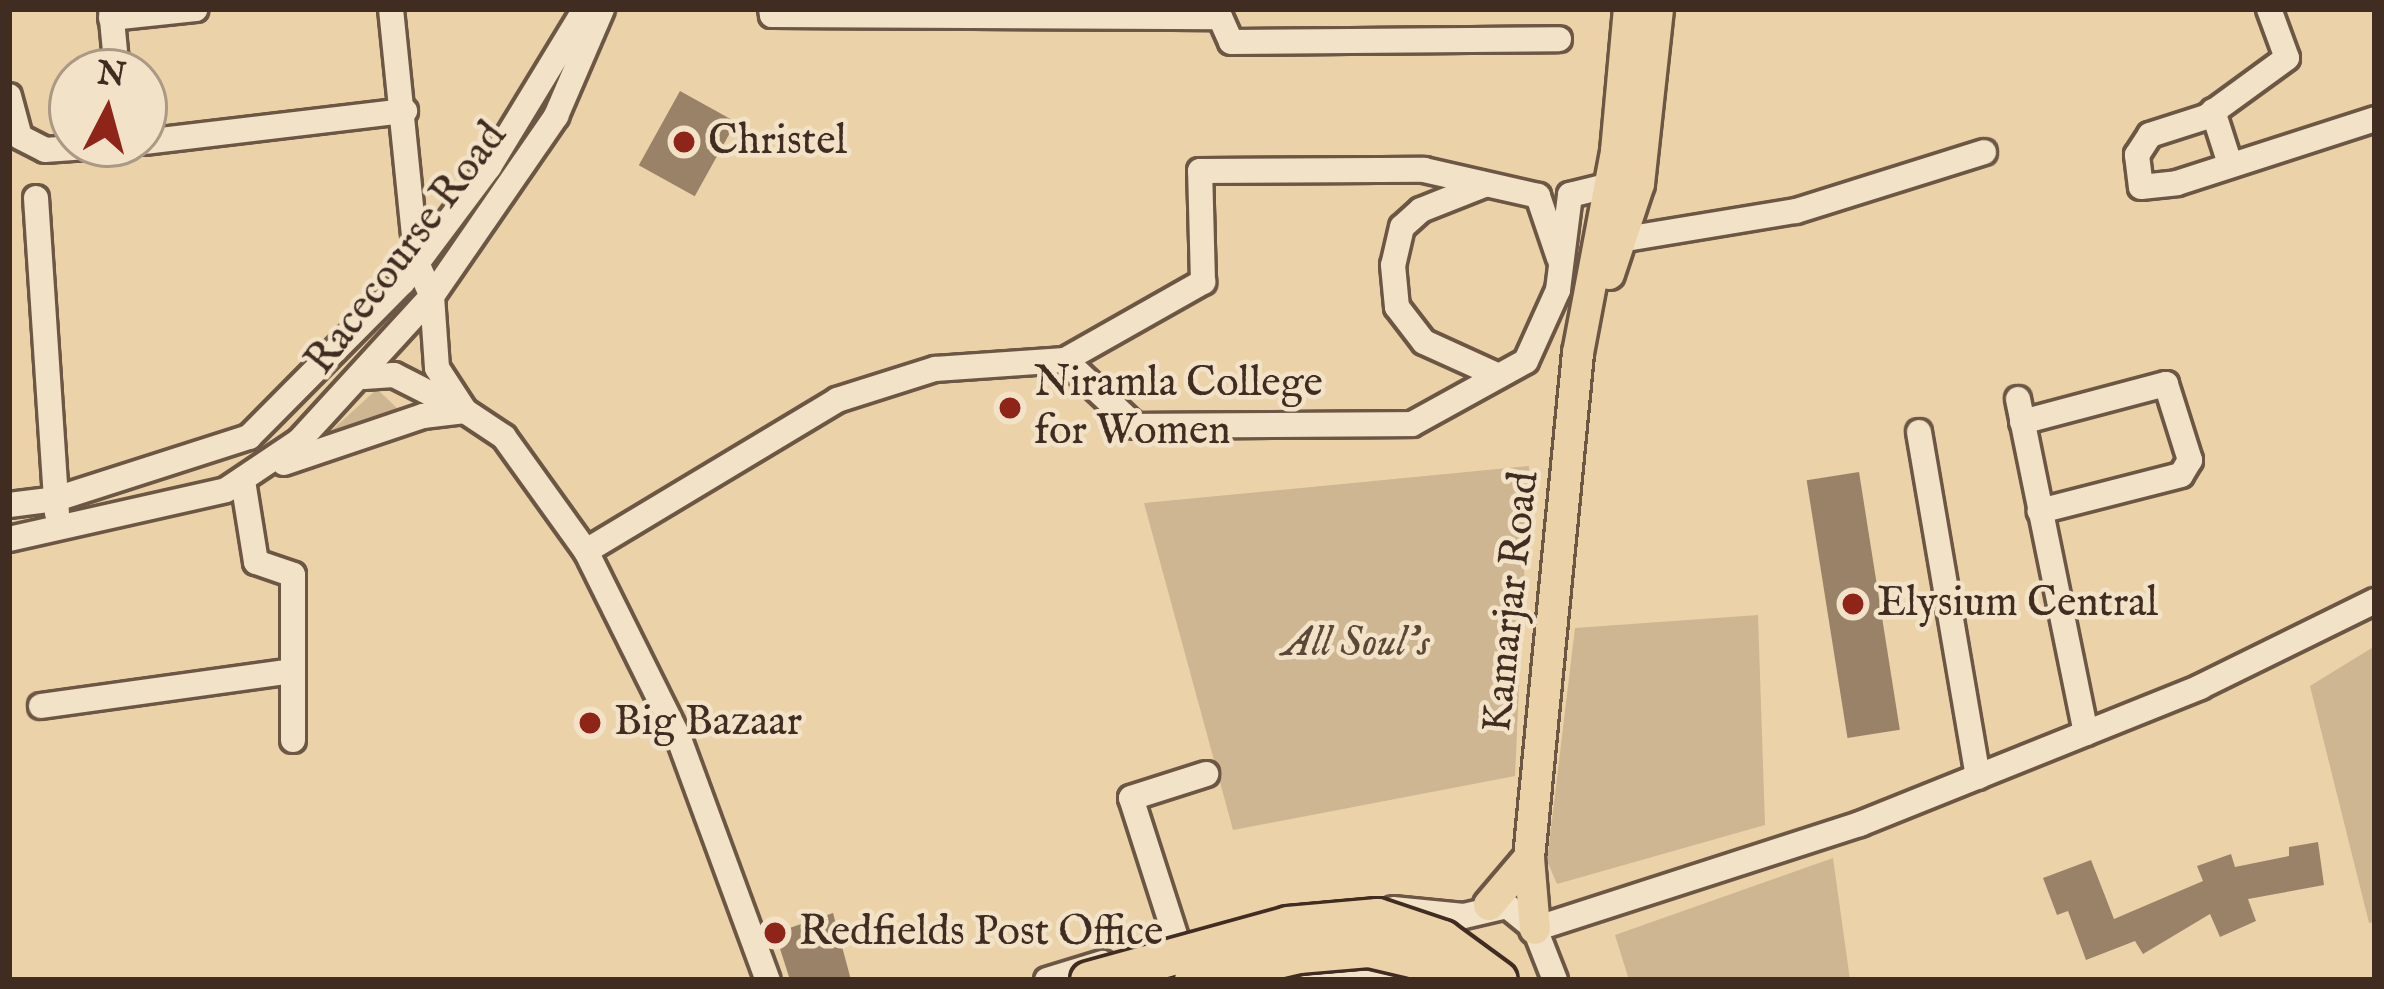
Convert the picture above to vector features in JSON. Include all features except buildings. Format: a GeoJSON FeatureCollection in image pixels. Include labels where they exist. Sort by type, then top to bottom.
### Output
{"type":"FeatureCollection","features":[{"type":"Feature","properties":{"kind":"highway"},"geometry":{"type":"LineString","coordinates":[[1089,980],[1288,925],[1378,917],[1443,939],[1499,980]]}},
{"type":"Feature","properties":{"kind":"highway"},"geometry":{"type":"LineString","coordinates":[[1193,980],[1299,955],[1369,949],[1416,960],[1450,980]]}},
{"type":"Feature","properties":{"kind":"main road","name":"Kamarjar Road"},"geometry":{"type":"LineString","coordinates":[[1535,929],[1529,859],[1578,353],[1610,184],[1629,9]]}},
{"type":"Feature","properties":{"kind":"main road","name":"Kamarjar Road"},"geometry":{"type":"LineString","coordinates":[[1578,353],[1639,184],[1658,9]]}},
{"type":"Feature","properties":{"kind":"main road"},"geometry":{"type":"LineString","coordinates":[[1476,911],[1529,859]]}},
{"type":"Feature","properties":{"kind":"street"},"geometry":{"type":"LineString","coordinates":[[115,48],[111,13],[196,9]]}},
{"type":"Feature","properties":{"kind":"street"},"geometry":{"type":"LineString","coordinates":[[391,9],[417,263],[432,296],[430,349],[465,411]]}},
{"type":"Feature","properties":{"kind":"street"},"geometry":{"type":"LineString","coordinates":[[9,506],[56,499],[249,437],[417,263],[489,167],[585,9]]}},
{"type":"Feature","properties":{"kind":"street","name":"Racecourse Road"},"geometry":{"type":"LineString","coordinates":[[9,538],[253,476],[364,377],[432,296],[556,116],[602,9]]}},
{"type":"Feature","properties":{"kind":"street"},"geometry":{"type":"LineString","coordinates":[[771,9],[772,16],[1220,16],[1231,42],[1559,39]]}},
{"type":"Feature","properties":{"kind":"street"},"geometry":{"type":"LineString","coordinates":[[2269,9],[2287,58],[2213,111],[2150,136],[2138,155],[2141,187],[2375,119]]}},
{"type":"Feature","properties":{"kind":"street"},"geometry":{"type":"LineString","coordinates":[[9,96],[20,137],[48,150]]}},
{"type":"Feature","properties":{"kind":"street"},"geometry":{"type":"LineString","coordinates":[[168,139],[404,111]]}},
{"type":"Feature","properties":{"kind":"street"},"geometry":{"type":"LineString","coordinates":[[2213,111],[2230,164]]}},
{"type":"Feature","properties":{"kind":"street"},"geometry":{"type":"LineString","coordinates":[[1620,240],[1796,211],[1984,152]]}},
{"type":"Feature","properties":{"kind":"street"},"geometry":{"type":"LineString","coordinates":[[586,551],[837,400],[935,369],[1065,360],[1203,282],[1200,171],[1424,170],[1538,196],[1561,263]]}},
{"type":"Feature","properties":{"kind":"street"},"geometry":{"type":"LineString","coordinates":[[1486,184],[1421,210],[1402,227],[1393,265],[1397,308],[1424,342],[1499,376]]}},
{"type":"Feature","properties":{"kind":"street"},"geometry":{"type":"LineString","coordinates":[[1065,360],[1135,426],[1412,424],[1526,361],[1561,263],[1570,195],[1610,184]]}},
{"type":"Feature","properties":{"kind":"street"},"geometry":{"type":"LineString","coordinates":[[37,198],[58,527]]}},
{"type":"Feature","properties":{"kind":"street"},"geometry":{"type":"LineString","coordinates":[[364,377],[394,375],[465,411],[503,437],[586,551],[678,736],[768,980]]}},
{"type":"Feature","properties":{"kind":"street"},"geometry":{"type":"LineString","coordinates":[[2041,511],[2181,475],[2190,460],[2166,384],[2020,411],[2086,733]]}},
{"type":"Feature","properties":{"kind":"street"},"geometry":{"type":"LineString","coordinates":[[292,740],[293,575],[256,562],[253,476],[423,416],[465,411]]}},
{"type":"Feature","properties":{"kind":"street"},"geometry":{"type":"LineString","coordinates":[[1919,432],[1978,777]]}},
{"type":"Feature","properties":{"kind":"street"},"geometry":{"type":"LineString","coordinates":[[1535,929],[1839,832],[2086,733],[2375,601]]}},
{"type":"Feature","properties":{"kind":"street"},"geometry":{"type":"LineString","coordinates":[[41,706],[292,671]]}},
{"type":"Feature","properties":{"kind":"street"},"geometry":{"type":"LineString","coordinates":[[1178,941],[1131,798],[1206,774]]}},
{"type":"Feature","properties":{"kind":"street"},"geometry":{"type":"LineString","coordinates":[[1047,980],[1178,941],[1333,904],[1522,914],[1535,929],[1555,980]]}},
{"type":"Feature","properties":{"kind":"street"},"geometry":{"type":"LineString","coordinates":[[1433,980],[1437,950],[1476,911]]}},
{"type":"Feature","properties":{"kind":"street"},"geometry":{"type":"LineString","coordinates":[[1300,980],[1367,971],[1402,980]]}},
{"type":"Feature","properties":{"kind":"green space"},"geometry":{"type":"Polygon","coordinates":[[[377,389],[400,411],[331,431],[377,389]]]}},
{"type":"Feature","properties":{"kind":"green space","name":"All Soul's"},"geometry":{"type":"Polygon","coordinates":[[[1529,466],[1515,776],[1233,830],[1144,503],[1529,466]]]}},
{"type":"Feature","properties":{"kind":"green space"},"geometry":{"type":"Polygon","coordinates":[[[1758,615],[1765,825],[1557,884],[1547,861],[1575,628],[1758,615]]]}},
{"type":"Feature","properties":{"kind":"green space"},"geometry":{"type":"Polygon","coordinates":[[[2375,646],[2375,922],[2369,923],[2310,686],[2375,646]]]}},
{"type":"Feature","properties":{"kind":"green space"},"geometry":{"type":"Polygon","coordinates":[[[1833,858],[1850,980],[1629,980],[1615,935],[1833,858]]]}},
{"type":"Feature","properties":{"kind":"place","name":"Christel"},"geometry":{"type":"Point","coordinates":[684,142]}},
{"type":"Feature","properties":{"kind":"place","name":"Niramla College for Women"},"geometry":{"type":"Point","coordinates":[1010,408]}},
{"type":"Feature","properties":{"kind":"place","name":"Elysium Central"},"geometry":{"type":"Point","coordinates":[1853,604]}},
{"type":"Feature","properties":{"kind":"place","name":"Big Bazaar"},"geometry":{"type":"Point","coordinates":[590,723]}},
{"type":"Feature","properties":{"kind":"place","name":"Redfields Post Office"},"geometry":{"type":"Point","coordinates":[775,933]}}]}
